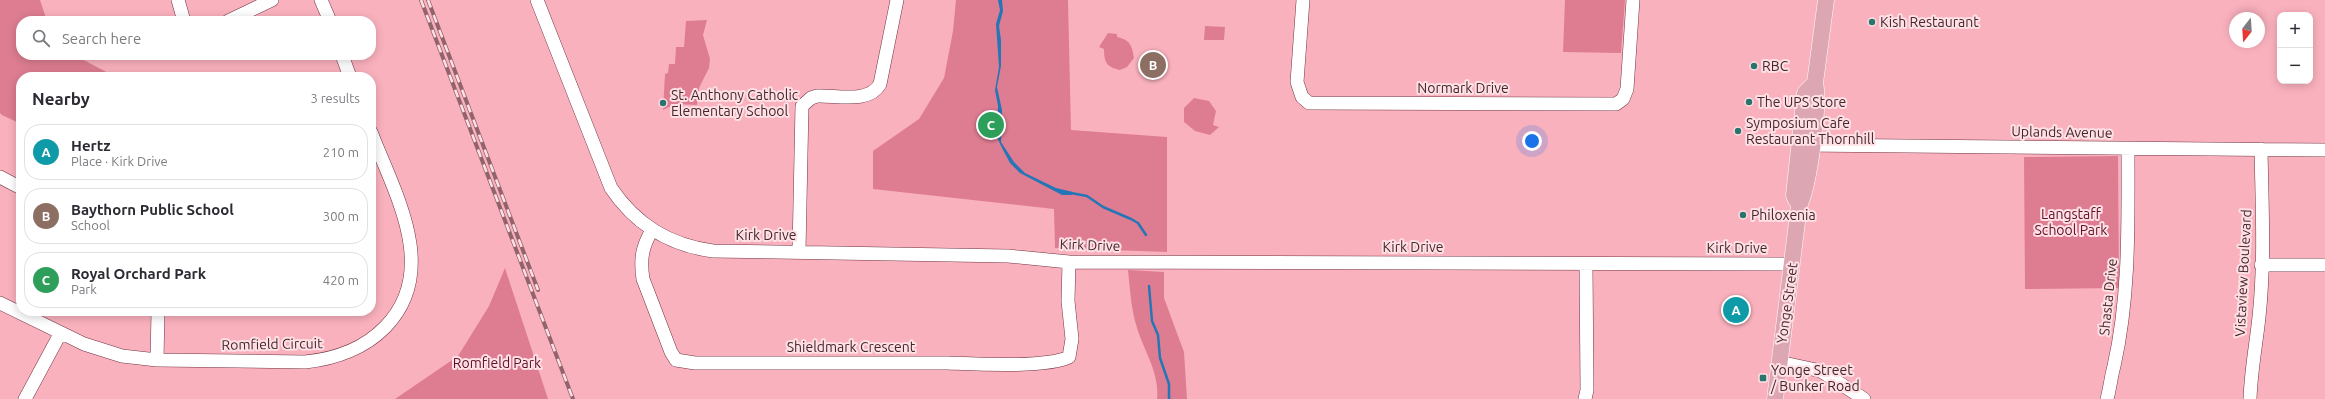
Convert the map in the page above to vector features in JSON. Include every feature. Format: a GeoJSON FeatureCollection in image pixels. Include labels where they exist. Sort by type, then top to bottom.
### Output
{"type":"FeatureCollection","features":[{"type":"Feature","properties":{"kind":"main road","name":"Yonge Street"},"geometry":{"type":"LineString","coordinates":[[1775,399],[1793,264],[1799,206],[1794,195],[1805,145],[1805,93],[1815,83],[1826,0]]}},
{"type":"Feature","properties":{"kind":"street"},"geometry":{"type":"LineString","coordinates":[[178,0],[183,16]]}},
{"type":"Feature","properties":{"kind":"street"},"geometry":{"type":"LineString","coordinates":[[238,16],[272,0]]}},
{"type":"Feature","properties":{"kind":"street"},"geometry":{"type":"LineString","coordinates":[[321,0],[328,16]]}},
{"type":"Feature","properties":{"kind":"street","name":"Kirk Drive"},"geometry":{"type":"LineString","coordinates":[[537,0],[611,188],[631,214],[652,230],[677,243],[713,251],[799,251],[1008,256],[1069,262],[1793,264]]}},
{"type":"Feature","properties":{"kind":"street"},"geometry":{"type":"LineString","coordinates":[[799,251],[802,106],[810,98],[817,96],[865,96],[876,91],[880,84],[897,0]]}},
{"type":"Feature","properties":{"kind":"street","name":"Normark Drive"},"geometry":{"type":"LineString","coordinates":[[1303,0],[1296,82],[1302,97],[1309,103],[1616,104],[1623,99],[1627,89],[1633,0]]}},
{"type":"Feature","properties":{"kind":"street"},"geometry":{"type":"LineString","coordinates":[[344,60],[348,72]]}},
{"type":"Feature","properties":{"kind":"street","name":"Romfield Circuit"},"geometry":{"type":"LineString","coordinates":[[25,316],[60,334],[106,352],[157,360],[305,362],[321,361],[348,353],[372,339],[382,331],[400,308],[409,278],[411,255],[403,217],[376,145]]}},
{"type":"Feature","properties":{"kind":"street","name":"Uplands Avenue"},"geometry":{"type":"LineString","coordinates":[[1805,145],[2325,150]]}},
{"type":"Feature","properties":{"kind":"street","name":"Shasta Drive"},"geometry":{"type":"LineString","coordinates":[[2106,399],[2118,346],[2126,291],[2129,242],[2128,149]]}},
{"type":"Feature","properties":{"kind":"street","name":"Vistaview Boulevard"},"geometry":{"type":"LineString","coordinates":[[2250,399],[2250,372],[2259,317],[2263,239],[2261,149]]}},
{"type":"Feature","properties":{"kind":"street"},"geometry":{"type":"LineString","coordinates":[[0,177],[16,185]]}},
{"type":"Feature","properties":{"kind":"street","name":"Shieldmark Crescent"},"geometry":{"type":"LineString","coordinates":[[652,230],[644,244],[642,267],[643,279],[671,352],[676,360],[696,363],[978,364],[1048,362],[1063,360],[1069,357],[1072,344],[1068,301],[1069,262]]}},
{"type":"Feature","properties":{"kind":"street"},"geometry":{"type":"LineString","coordinates":[[1585,399],[1587,390],[1586,264]]}},
{"type":"Feature","properties":{"kind":"street"},"geometry":{"type":"LineString","coordinates":[[2261,265],[2325,265]]}},
{"type":"Feature","properties":{"kind":"street","name":"Romfield Circuit"},"geometry":{"type":"LineString","coordinates":[[0,303],[16,311]]}},
{"type":"Feature","properties":{"kind":"street"},"geometry":{"type":"LineString","coordinates":[[157,360],[158,316]]}},
{"type":"Feature","properties":{"kind":"street"},"geometry":{"type":"LineString","coordinates":[[24,399],[60,334]]}},
{"type":"Feature","properties":{"kind":"street"},"geometry":{"type":"LineString","coordinates":[[1779,362],[1821,372],[1864,399]]}},
{"type":"Feature","properties":{"kind":"green space"},"geometry":{"type":"Polygon","coordinates":[[[0,0],[40,0],[45,16],[16,16],[16,60],[84,60],[106,72],[16,72],[16,122],[0,113],[0,0]]]}},
{"type":"Feature","properties":{"kind":"green space"},"geometry":{"type":"Polygon","coordinates":[[[956,0],[1068,0],[1071,130],[1167,137],[1167,252],[1055,248],[1054,209],[873,189],[873,151],[919,119],[944,78],[953,31],[956,0]]]}},
{"type":"Feature","properties":{"kind":"green space"},"geometry":{"type":"Polygon","coordinates":[[[1565,0],[1625,0],[1621,53],[1563,52],[1565,0]]]}},
{"type":"Feature","properties":{"kind":"green space"},"geometry":{"type":"Polygon","coordinates":[[[707,20],[703,35],[710,59],[709,68],[699,88],[697,105],[675,104],[663,110],[665,74],[668,73],[669,64],[675,64],[676,47],[684,47],[686,21],[707,20]]]}},
{"type":"Feature","properties":{"kind":"green space"},"geometry":{"type":"Polygon","coordinates":[[[1205,26],[1225,27],[1224,40],[1204,40],[1205,26]]]}},
{"type":"Feature","properties":{"kind":"green space"},"geometry":{"type":"Polygon","coordinates":[[[1108,33],[1117,34],[1117,37],[1130,44],[1134,58],[1127,67],[1120,70],[1107,64],[1104,49],[1099,47],[1108,33]]]}},
{"type":"Feature","properties":{"kind":"green space"},"geometry":{"type":"Polygon","coordinates":[[[1194,98],[1209,101],[1216,111],[1213,125],[1219,127],[1210,135],[1195,131],[1184,122],[1184,108],[1194,98]]]}},
{"type":"Feature","properties":{"kind":"green space","name":"Langstaff School Park"},"geometry":{"type":"Polygon","coordinates":[[[2118,156],[2119,288],[2025,289],[2024,157],[2118,156]]]}},
{"type":"Feature","properties":{"kind":"green space","name":"Romfield Park"},"geometry":{"type":"Polygon","coordinates":[[[505,268],[548,399],[395,399],[458,356],[489,306],[505,268]]]}},
{"type":"Feature","properties":{"kind":"green space"},"geometry":{"type":"Polygon","coordinates":[[[1128,270],[1164,272],[1164,298],[1184,352],[1187,399],[1157,399],[1154,372],[1140,337],[1133,314],[1128,270]]]}},
{"type":"Feature","properties":{"kind":"water"},"geometry":{"type":"Polygon","coordinates":[[[998,0],[1002,0],[1003,11],[999,26],[1001,40],[1001,66],[997,87],[1002,110],[1001,142],[1014,162],[1025,173],[1056,188],[1073,192],[1072,195],[1062,195],[1020,173],[1010,163],[997,137],[998,106],[995,90],[999,67],[996,24],[1000,10],[998,0]]]}},
{"type":"Feature","properties":{"kind":"waterway"},"geometry":{"type":"LineString","coordinates":[[1071,193],[1087,196],[1103,207],[1131,219],[1138,223],[1146,235]]}},
{"type":"Feature","properties":{"kind":"waterway"},"geometry":{"type":"LineString","coordinates":[[1149,286],[1152,321],[1158,335],[1160,358],[1169,384],[1169,399]]}},
{"type":"Feature","properties":{"kind":"railway"},"geometry":{"type":"LineString","coordinates":[[421,0],[573,399]]}},
{"type":"Feature","properties":{"kind":"railway"},"geometry":{"type":"LineString","coordinates":[[428,0],[538,290]]}},
{"type":"Feature","properties":{"kind":"place","name":"Kish Restaurant"},"geometry":{"type":"Point","coordinates":[1872,22]}},
{"type":"Feature","properties":{"kind":"place","name":"Baythorn Public School"},"geometry":{"type":"Point","coordinates":[1153,65]}},
{"type":"Feature","properties":{"kind":"place","name":"RBC"},"geometry":{"type":"Point","coordinates":[1754,66]}},
{"type":"Feature","properties":{"kind":"place","name":"The UPS Store"},"geometry":{"type":"Point","coordinates":[1749,102]}},
{"type":"Feature","properties":{"kind":"place","name":"St. Anthony Catholic Elementary School"},"geometry":{"type":"Point","coordinates":[663,103]}},
{"type":"Feature","properties":{"kind":"place","name":"Royal Orchard Park"},"geometry":{"type":"Point","coordinates":[991,125]}},
{"type":"Feature","properties":{"kind":"place","name":"Symposium Cafe Restaurant Thornhill"},"geometry":{"type":"Point","coordinates":[1738,131]}},
{"type":"Feature","properties":{"kind":"place","name":"Philoxenia"},"geometry":{"type":"Point","coordinates":[1743,215]}},
{"type":"Feature","properties":{"kind":"place","name":"Hertz"},"geometry":{"type":"Point","coordinates":[1736,310]}},
{"type":"Feature","properties":{"kind":"place","name":"Yonge Street / Bunker Road"},"geometry":{"type":"Point","coordinates":[1763,378]}}]}
